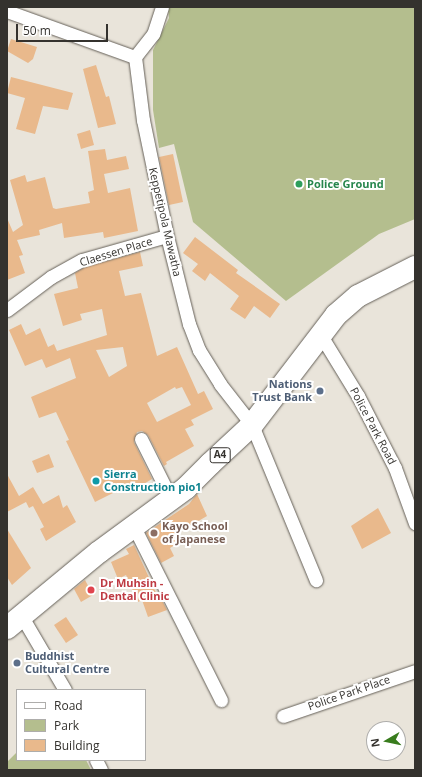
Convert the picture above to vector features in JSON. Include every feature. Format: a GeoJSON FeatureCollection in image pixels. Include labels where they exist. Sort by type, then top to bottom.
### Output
{"type":"FeatureCollection","features":[{"type":"Feature","properties":{"kind":"highway","name":"A4"},"geometry":{"type":"LineString","coordinates":[[14,621],[171,499],[252,425],[336,315],[358,296],[415,267]]}},
{"type":"Feature","properties":{"kind":"street"},"geometry":{"type":"LineString","coordinates":[[7,11],[135,57],[153,34],[162,7]]}},
{"type":"Feature","properties":{"kind":"street","name":"Keppetipola Mawatha"},"geometry":{"type":"LineString","coordinates":[[135,57],[143,120],[167,236],[189,324],[199,350],[220,384],[252,425],[316,580]]}},
{"type":"Feature","properties":{"kind":"street","name":"Claessen Place"},"geometry":{"type":"LineString","coordinates":[[7,310],[51,277],[82,260],[167,236]]}},
{"type":"Feature","properties":{"kind":"street","name":"Police Park Road"},"geometry":{"type":"LineString","coordinates":[[320,334],[358,396],[395,468],[415,523]]}},
{"type":"Feature","properties":{"kind":"street"},"geometry":{"type":"LineString","coordinates":[[141,440],[171,499]]}},
{"type":"Feature","properties":{"kind":"street"},"geometry":{"type":"LineString","coordinates":[[134,527],[221,700]]}},
{"type":"Feature","properties":{"kind":"street"},"geometry":{"type":"LineString","coordinates":[[14,621],[64,689]]}},
{"type":"Feature","properties":{"kind":"street","name":"Police Park Place"},"geometry":{"type":"LineString","coordinates":[[283,716],[415,671]]}},
{"type":"Feature","properties":{"kind":"street"},"geometry":{"type":"LineString","coordinates":[[96,761],[101,770]]}},
{"type":"Feature","properties":{"kind":"green space","name":"Police Ground"},"geometry":{"type":"Polygon","coordinates":[[[168,7],[415,7],[415,219],[379,234],[286,301],[193,222],[174,144],[159,148],[153,110],[153,50],[169,18],[168,7]]]}},
{"type":"Feature","properties":{"kind":"green space"},"geometry":{"type":"Polygon","coordinates":[[[16,753],[16,761],[86,761],[91,770],[7,770],[7,762],[16,753]]]}},
{"type":"Feature","properties":{"kind":"building"},"geometry":{"type":"Polygon","coordinates":[[[11,39],[37,47],[33,59],[28,63],[7,51],[11,39]]]}},
{"type":"Feature","properties":{"kind":"building"},"geometry":{"type":"Polygon","coordinates":[[[96,65],[106,97],[109,96],[116,124],[98,128],[83,69],[96,65]]]}},
{"type":"Feature","properties":{"kind":"building"},"geometry":{"type":"Polygon","coordinates":[[[11,77],[73,93],[68,110],[43,106],[35,134],[16,129],[25,98],[7,93],[11,77]]]}},
{"type":"Feature","properties":{"kind":"building"},"geometry":{"type":"Polygon","coordinates":[[[90,130],[94,145],[81,149],[77,134],[90,130]]]}},
{"type":"Feature","properties":{"kind":"building"},"geometry":{"type":"Polygon","coordinates":[[[105,149],[107,160],[126,156],[129,169],[104,174],[108,193],[130,188],[138,231],[104,238],[103,232],[64,238],[62,223],[39,230],[40,235],[17,240],[23,255],[19,256],[25,273],[7,280],[7,218],[13,232],[23,225],[10,180],[25,175],[27,182],[45,177],[53,208],[56,209],[90,203],[88,192],[94,190],[88,151],[105,149]]]}},
{"type":"Feature","properties":{"kind":"building"},"geometry":{"type":"Polygon","coordinates":[[[173,154],[183,202],[169,205],[159,157],[173,154]]]}},
{"type":"Feature","properties":{"kind":"building"},"geometry":{"type":"Polygon","coordinates":[[[195,237],[238,270],[236,273],[280,304],[270,318],[254,306],[245,319],[230,309],[239,296],[210,273],[205,281],[192,271],[198,264],[183,253],[195,237]]]}},
{"type":"Feature","properties":{"kind":"building"},"geometry":{"type":"Polygon","coordinates":[[[140,252],[143,266],[119,271],[125,296],[141,293],[157,356],[177,347],[198,394],[204,391],[213,409],[191,420],[194,425],[185,429],[194,446],[166,462],[167,464],[164,466],[148,435],[142,431],[137,432],[134,442],[152,479],[132,491],[129,485],[95,502],[66,441],[69,440],[56,412],[39,418],[31,397],[76,378],[70,358],[46,368],[42,359],[25,366],[9,330],[21,324],[26,335],[40,328],[48,347],[54,344],[57,351],[107,335],[102,309],[80,314],[82,320],[63,326],[54,294],[78,288],[75,273],[85,267],[140,252]],[[123,347],[96,350],[109,377],[127,366],[123,347]],[[175,387],[147,403],[157,422],[191,405],[182,387],[176,389],[175,387]]]}},
{"type":"Feature","properties":{"kind":"building"},"geometry":{"type":"Polygon","coordinates":[[[49,454],[54,467],[37,473],[32,461],[49,454]]]}},
{"type":"Feature","properties":{"kind":"building"},"geometry":{"type":"Polygon","coordinates":[[[7,474],[19,496],[33,487],[43,504],[59,495],[63,508],[67,505],[76,522],[46,541],[40,529],[44,527],[33,506],[29,508],[26,502],[7,512],[7,474]]]}},
{"type":"Feature","properties":{"kind":"building"},"geometry":{"type":"Polygon","coordinates":[[[197,494],[207,516],[176,534],[181,541],[170,548],[174,556],[161,563],[146,533],[189,504],[197,494]]]}},
{"type":"Feature","properties":{"kind":"building"},"geometry":{"type":"Polygon","coordinates":[[[378,508],[391,533],[362,549],[351,526],[378,508]]]}},
{"type":"Feature","properties":{"kind":"building"},"geometry":{"type":"Polygon","coordinates":[[[7,529],[31,568],[12,585],[7,577],[7,529]]]}},
{"type":"Feature","properties":{"kind":"building"},"geometry":{"type":"Polygon","coordinates":[[[134,545],[158,597],[160,596],[167,610],[148,617],[142,600],[138,602],[126,575],[118,579],[111,562],[129,554],[126,549],[134,545]]]}},
{"type":"Feature","properties":{"kind":"building"},"geometry":{"type":"Polygon","coordinates":[[[85,580],[93,595],[81,602],[74,589],[85,580]]]}},
{"type":"Feature","properties":{"kind":"building"},"geometry":{"type":"Polygon","coordinates":[[[66,617],[78,635],[66,643],[54,625],[66,617]]]}},
{"type":"Feature","properties":{"kind":"place","name":"Police Ground"},"geometry":{"type":"Point","coordinates":[299,184]}},
{"type":"Feature","properties":{"kind":"place","name":"Nations Trust Bank"},"geometry":{"type":"Point","coordinates":[320,391]}},
{"type":"Feature","properties":{"kind":"place","name":"Sierra Construction pio1"},"geometry":{"type":"Point","coordinates":[96,481]}},
{"type":"Feature","properties":{"kind":"place","name":"Kayo School of Japanese"},"geometry":{"type":"Point","coordinates":[154,533]}},
{"type":"Feature","properties":{"kind":"place","name":"Dr Muhsin - Dental Clinic"},"geometry":{"type":"Point","coordinates":[91,590]}},
{"type":"Feature","properties":{"kind":"place","name":"Buddhist Cultural Centre"},"geometry":{"type":"Point","coordinates":[17,663]}}]}
